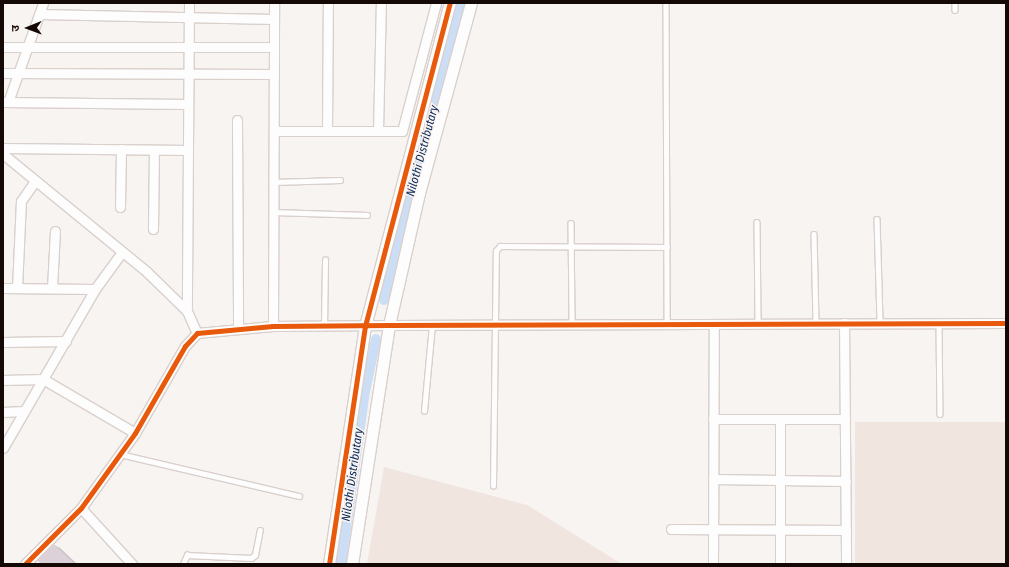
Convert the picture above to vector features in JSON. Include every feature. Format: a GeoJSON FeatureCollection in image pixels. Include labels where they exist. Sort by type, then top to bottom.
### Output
{"type":"FeatureCollection","features":[{"type":"Feature","properties":{"kind":"street"},"geometry":{"type":"LineString","coordinates":[[43,3],[30,47],[5,102],[188,104]]}},
{"type":"Feature","properties":{"kind":"street"},"geometry":{"type":"LineString","coordinates":[[187,311],[189,3]]}},
{"type":"Feature","properties":{"kind":"street"},"geometry":{"type":"LineString","coordinates":[[273,326],[274,3]]}},
{"type":"Feature","properties":{"kind":"street"},"geometry":{"type":"LineString","coordinates":[[327,131],[328,3]]}},
{"type":"Feature","properties":{"kind":"street"},"geometry":{"type":"LineString","coordinates":[[378,131],[381,3]]}},
{"type":"Feature","properties":{"kind":"street"},"geometry":{"type":"LineString","coordinates":[[329,564],[365,326],[436,3]]}},
{"type":"Feature","properties":{"kind":"street"},"geometry":{"type":"LineString","coordinates":[[408,131],[450,3]]}},
{"type":"Feature","properties":{"kind":"street"},"geometry":{"type":"LineString","coordinates":[[352,564],[389,325],[419,192],[471,3]]}},
{"type":"Feature","properties":{"kind":"street"},"geometry":{"type":"LineString","coordinates":[[39,14],[274,19]]}},
{"type":"Feature","properties":{"kind":"street"},"geometry":{"type":"LineString","coordinates":[[3,47],[274,47]]}},
{"type":"Feature","properties":{"kind":"street"},"geometry":{"type":"LineString","coordinates":[[3,73],[188,75],[274,74]]}},
{"type":"Feature","properties":{"kind":"street"},"geometry":{"type":"LineString","coordinates":[[237,120],[238,329]]}},
{"type":"Feature","properties":{"kind":"street"},"geometry":{"type":"LineString","coordinates":[[274,130],[408,131]]}},
{"type":"Feature","properties":{"kind":"street"},"geometry":{"type":"LineString","coordinates":[[3,148],[188,150]]}},
{"type":"Feature","properties":{"kind":"street"},"geometry":{"type":"LineString","coordinates":[[120,207],[121,149]]}},
{"type":"Feature","properties":{"kind":"street"},"geometry":{"type":"LineString","coordinates":[[153,229],[154,150]]}},
{"type":"Feature","properties":{"kind":"street"},"geometry":{"type":"LineString","coordinates":[[3,154],[122,252],[187,311],[197,333]]}},
{"type":"Feature","properties":{"kind":"street"},"geometry":{"type":"LineString","coordinates":[[17,288],[21,201],[35,181]]}},
{"type":"Feature","properties":{"kind":"street"},"geometry":{"type":"LineString","coordinates":[[52,288],[55,232]]}},
{"type":"Feature","properties":{"kind":"street"},"geometry":{"type":"LineString","coordinates":[[4,445],[96,288],[122,252]]}},
{"type":"Feature","properties":{"kind":"street"},"geometry":{"type":"LineString","coordinates":[[3,288],[96,288]]}},
{"type":"Feature","properties":{"kind":"street"},"geometry":{"type":"LineString","coordinates":[[24,564],[80,508],[135,433],[185,346],[197,333],[273,326],[1006,323]]}},
{"type":"Feature","properties":{"kind":"street"},"geometry":{"type":"LineString","coordinates":[[713,564],[714,324]]}},
{"type":"Feature","properties":{"kind":"street"},"geometry":{"type":"LineString","coordinates":[[844,324],[846,564]]}},
{"type":"Feature","properties":{"kind":"street"},"geometry":{"type":"LineString","coordinates":[[3,342],[66,341]]}},
{"type":"Feature","properties":{"kind":"street"},"geometry":{"type":"LineString","coordinates":[[3,380],[43,379],[135,433]]}},
{"type":"Feature","properties":{"kind":"street"},"geometry":{"type":"LineString","coordinates":[[3,412],[24,411]]}},
{"type":"Feature","properties":{"kind":"street"},"geometry":{"type":"LineString","coordinates":[[713,419],[845,419]]}},
{"type":"Feature","properties":{"kind":"street"},"geometry":{"type":"LineString","coordinates":[[780,419],[780,564]]}},
{"type":"Feature","properties":{"kind":"street"},"geometry":{"type":"LineString","coordinates":[[714,479],[846,481]]}},
{"type":"Feature","properties":{"kind":"street"},"geometry":{"type":"LineString","coordinates":[[80,508],[132,564]]}},
{"type":"Feature","properties":{"kind":"street"},"geometry":{"type":"LineString","coordinates":[[671,529],[846,530]]}},
{"type":"Feature","properties":{"kind":"lane"},"geometry":{"type":"LineString","coordinates":[[666,3],[667,324]]}},
{"type":"Feature","properties":{"kind":"lane"},"geometry":{"type":"LineString","coordinates":[[955,3],[955,10]]}},
{"type":"Feature","properties":{"kind":"lane"},"geometry":{"type":"LineString","coordinates":[[274,182],[340,180]]}},
{"type":"Feature","properties":{"kind":"lane"},"geometry":{"type":"LineString","coordinates":[[273,212],[367,215]]}},
{"type":"Feature","properties":{"kind":"lane"},"geometry":{"type":"LineString","coordinates":[[877,219],[880,323]]}},
{"type":"Feature","properties":{"kind":"lane"},"geometry":{"type":"LineString","coordinates":[[757,222],[758,324]]}},
{"type":"Feature","properties":{"kind":"lane"},"geometry":{"type":"LineString","coordinates":[[571,223],[572,324]]}},
{"type":"Feature","properties":{"kind":"lane"},"geometry":{"type":"LineString","coordinates":[[814,234],[816,324]]}},
{"type":"Feature","properties":{"kind":"lane"},"geometry":{"type":"LineString","coordinates":[[493,486],[496,251],[500,246],[667,247]]}},
{"type":"Feature","properties":{"kind":"lane"},"geometry":{"type":"LineString","coordinates":[[324,260],[324,326]]}},
{"type":"Feature","properties":{"kind":"lane"},"geometry":{"type":"LineString","coordinates":[[939,323],[940,414]]}},
{"type":"Feature","properties":{"kind":"lane"},"geometry":{"type":"LineString","coordinates":[[424,411],[432,325]]}},
{"type":"Feature","properties":{"kind":"lane"},"geometry":{"type":"LineString","coordinates":[[120,454],[299,496]]}},
{"type":"Feature","properties":{"kind":"lane"},"geometry":{"type":"LineString","coordinates":[[183,564],[187,555],[251,558],[260,530]]}},
{"type":"Feature","properties":{"kind":"shaded area"},"geometry":{"type":"Polygon","coordinates":[[[855,422],[1006,422],[1006,564],[855,564],[855,422]]]}},
{"type":"Feature","properties":{"kind":"shaded area"},"geometry":{"type":"Polygon","coordinates":[[[384,467],[527,505],[622,564],[367,564],[384,467]]]}},
{"type":"Feature","properties":{"kind":"building"},"geometry":{"type":"Polygon","coordinates":[[[54,544],[75,564],[41,564],[37,560],[54,544]]]}},
{"type":"Feature","properties":{"kind":"waterway","name":"Nilothi Distributary"},"geometry":{"type":"LineString","coordinates":[[384,300],[462,3]]}},
{"type":"Feature","properties":{"kind":"waterway","name":"Nilothi Distributary"},"geometry":{"type":"LineString","coordinates":[[341,564],[365,392],[376,339]]}},
{"type":"Feature","properties":{"kind":"cycle path"},"geometry":{"type":"LineString","coordinates":[[329,564],[365,326],[450,3]]}},
{"type":"Feature","properties":{"kind":"cycle path"},"geometry":{"type":"LineString","coordinates":[[25,564],[81,508],[135,433],[185,346],[197,333],[273,326],[1006,323]]}}]}
